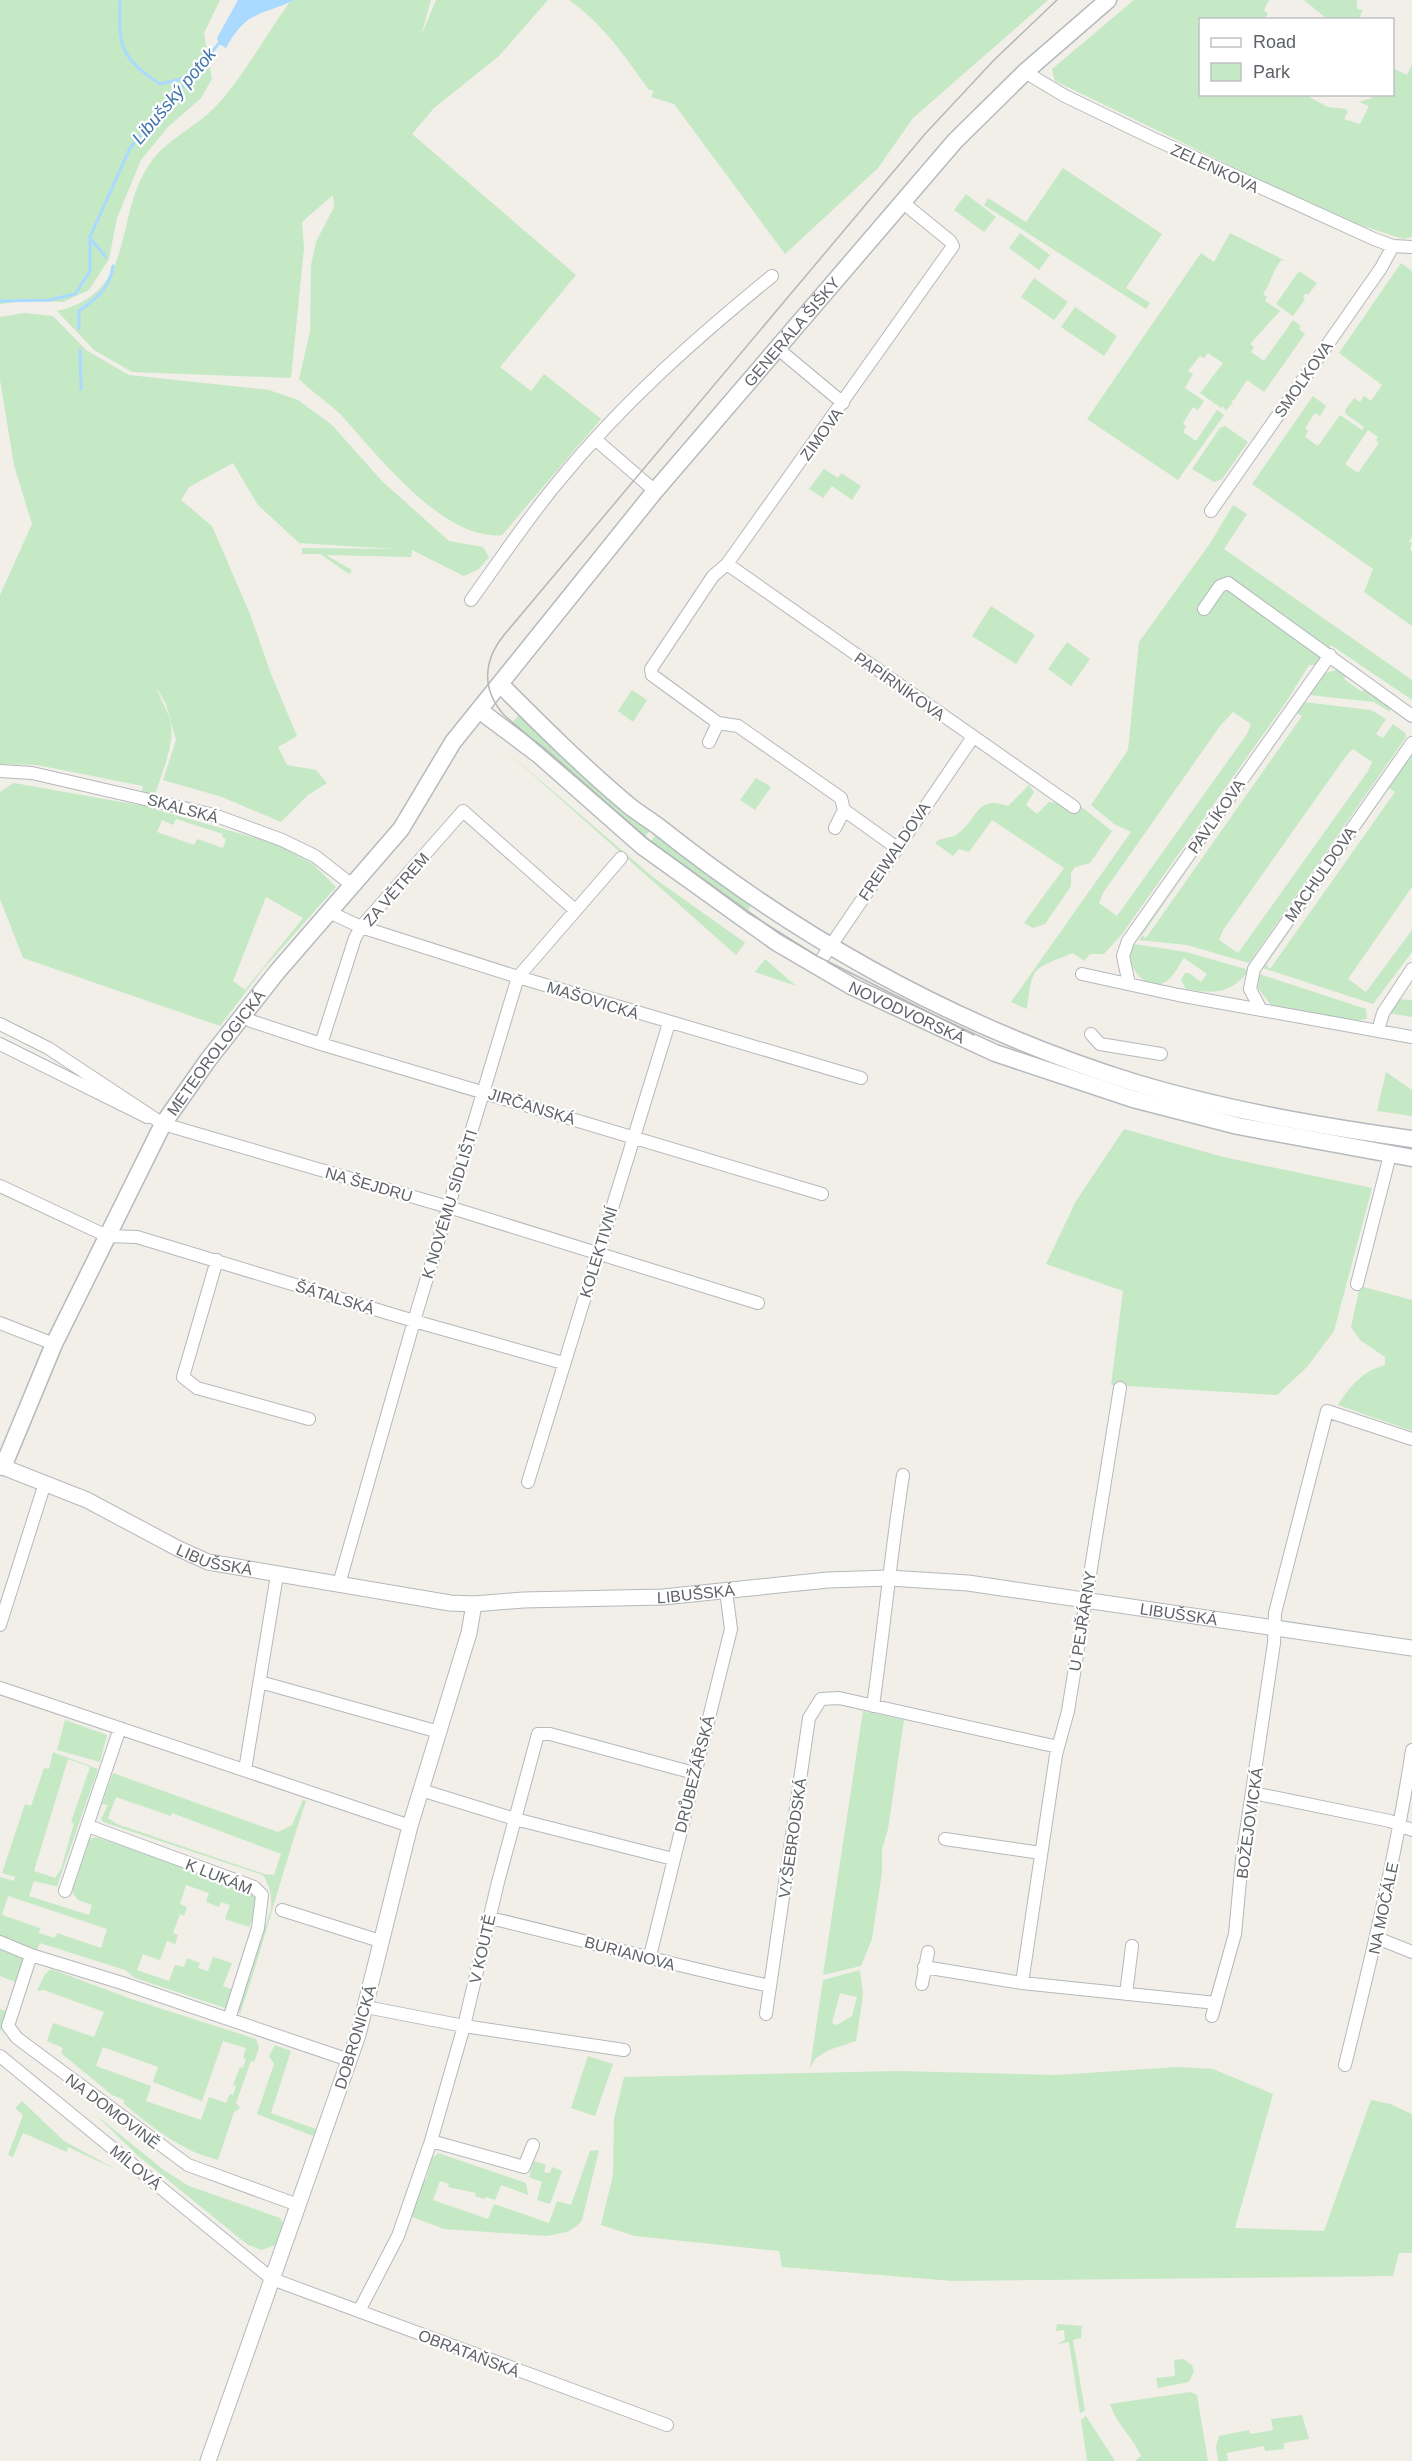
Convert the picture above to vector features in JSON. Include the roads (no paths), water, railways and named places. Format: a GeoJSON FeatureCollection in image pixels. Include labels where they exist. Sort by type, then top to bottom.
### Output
{"type":"FeatureCollection","features":[{"type":"Feature","properties":{"kind":"main road","name":"GENERÁLA ŠIŠKY"},"geometry":{"type":"LineString","coordinates":[[500,684],[655,491],[954,141],[1025,72],[1107,0]]}},
{"type":"Feature","properties":{"kind":"main road","name":"METEOROLOGICKÁ"},"geometry":{"type":"LineString","coordinates":[[2,1466],[54,1344],[107,1236],[157,1121],[351,885],[405,824],[441,759],[500,684]]}},
{"type":"Feature","properties":{"kind":"main road","name":"NOVODVORSKÁ"},"geometry":{"type":"LineString","coordinates":[[500,684],[626,803],[711,869],[830,947],[978,1023],[1135,1082],[1239,1110],[1412,1139]]}},
{"type":"Feature","properties":{"kind":"main road","name":"NOVODVORSKÁ"},"geometry":{"type":"LineString","coordinates":[[479,710],[539,755],[642,846],[776,942],[853,987],[963,1040],[1037,1068],[1133,1099],[1238,1126],[1412,1158]]}},
{"type":"Feature","properties":{"kind":"street","name":"ZELENKOVA"},"geometry":{"type":"LineString","coordinates":[[1025,72],[1065,96],[1337,224],[1393,246],[1412,247]]}},
{"type":"Feature","properties":{"kind":"street","name":"ZIMOVA"},"geometry":{"type":"LineString","coordinates":[[718,723],[652,675],[651,669],[712,576],[727,564],[953,246],[951,241],[901,201]]}},
{"type":"Feature","properties":{"kind":"street","name":"SMOLKOVA"},"geometry":{"type":"LineString","coordinates":[[1211,511],[1375,277],[1393,246]]}},
{"type":"Feature","properties":{"kind":"street"},"geometry":{"type":"LineString","coordinates":[[471,600],[551,490],[595,439],[670,362],[772,276]]}},
{"type":"Feature","properties":{"kind":"street"},"geometry":{"type":"LineString","coordinates":[[777,348],[843,403]]}},
{"type":"Feature","properties":{"kind":"street"},"geometry":{"type":"LineString","coordinates":[[595,439],[655,491]]}},
{"type":"Feature","properties":{"kind":"street","name":"PAPÍRNÍKOVA"},"geometry":{"type":"LineString","coordinates":[[727,564],[1074,807]]}},
{"type":"Feature","properties":{"kind":"street"},"geometry":{"type":"LineString","coordinates":[[1204,609],[1220,586],[1228,583],[1412,716]]}},
{"type":"Feature","properties":{"kind":"street","name":"PAVLÍKOVA"},"geometry":{"type":"LineString","coordinates":[[1129,984],[1124,957],[1128,941],[1330,655]]}},
{"type":"Feature","properties":{"kind":"street"},"geometry":{"type":"LineString","coordinates":[[709,742],[718,723],[738,726],[841,798],[844,810],[897,848]]}},
{"type":"Feature","properties":{"kind":"street","name":"FREIWALDOVA"},"geometry":{"type":"LineString","coordinates":[[818,966],[973,736]]}},
{"type":"Feature","properties":{"kind":"street","name":"MACHULDOVA"},"geometry":{"type":"LineString","coordinates":[[1261,1010],[1250,989],[1254,969],[1412,743]]}},
{"type":"Feature","properties":{"kind":"street","name":"SKALSKÁ"},"geometry":{"type":"LineString","coordinates":[[0,771],[32,773],[214,814],[282,840],[315,856],[351,885]]}},
{"type":"Feature","properties":{"kind":"street"},"geometry":{"type":"LineString","coordinates":[[835,828],[844,810]]}},
{"type":"Feature","properties":{"kind":"street","name":"ZA VĚTREM"},"geometry":{"type":"LineString","coordinates":[[321,1044],[355,938],[361,927],[463,811],[575,909]]}},
{"type":"Feature","properties":{"kind":"street","name":"K NOVÉMU SÍDLIŠTI"},"geometry":{"type":"LineString","coordinates":[[339,1584],[414,1321],[518,976],[621,858]]}},
{"type":"Feature","properties":{"kind":"street","name":"MAŠOVICKÁ"},"geometry":{"type":"LineString","coordinates":[[329,912],[361,927],[518,976],[669,1023],[861,1078]]}},
{"type":"Feature","properties":{"kind":"street"},"geometry":{"type":"LineString","coordinates":[[1378,1031],[1383,1013],[1412,969]]}},
{"type":"Feature","properties":{"kind":"street"},"geometry":{"type":"LineString","coordinates":[[1082,974],[1412,1037]]}},
{"type":"Feature","properties":{"kind":"street","name":"JIRČANSKÁ"},"geometry":{"type":"LineString","coordinates":[[243,1016],[251,1021],[321,1044],[822,1194]]}},
{"type":"Feature","properties":{"kind":"street","name":"KOLEKTIVNÍ"},"geometry":{"type":"LineString","coordinates":[[528,1482],[669,1023]]}},
{"type":"Feature","properties":{"kind":"street","name":"NA ŠEJDRU"},"geometry":{"type":"LineString","coordinates":[[0,1024],[48,1048],[145,1110],[157,1121],[448,1207],[758,1303]]}},
{"type":"Feature","properties":{"kind":"street"},"geometry":{"type":"LineString","coordinates":[[1091,1034],[1100,1044],[1161,1054]]}},
{"type":"Feature","properties":{"kind":"street"},"geometry":{"type":"LineString","coordinates":[[0,1044],[140,1116],[157,1121]]}},
{"type":"Feature","properties":{"kind":"street"},"geometry":{"type":"LineString","coordinates":[[1357,1284],[1390,1155]]}},
{"type":"Feature","properties":{"kind":"street"},"geometry":{"type":"LineString","coordinates":[[0,1186],[107,1236]]}},
{"type":"Feature","properties":{"kind":"street","name":"ŠÁTALSKÁ"},"geometry":{"type":"LineString","coordinates":[[107,1236],[137,1237],[414,1321],[563,1363]]}},
{"type":"Feature","properties":{"kind":"street"},"geometry":{"type":"LineString","coordinates":[[217,1260],[183,1377],[197,1388],[309,1419]]}},
{"type":"Feature","properties":{"kind":"street"},"geometry":{"type":"LineString","coordinates":[[0,1323],[54,1344]]}},
{"type":"Feature","properties":{"kind":"street","name":"U PEJŘÁRNY"},"geometry":{"type":"LineString","coordinates":[[1022,1983],[1058,1747],[1068,1711],[1120,1388]]}},
{"type":"Feature","properties":{"kind":"street","name":"BOŽEJOVICKÁ"},"geometry":{"type":"LineString","coordinates":[[1212,2016],[1235,1934],[1242,1859],[1253,1793],[1275,1613],[1327,1411],[1412,1439]]}},
{"type":"Feature","properties":{"kind":"street","name":"LIBUŠSKÁ"},"geometry":{"type":"LineString","coordinates":[[2,1466],[87,1500],[208,1562],[277,1575],[474,1604],[523,1600],[663,1597],[828,1580],[889,1578],[968,1583],[1412,1648]]}},
{"type":"Feature","properties":{"kind":"street"},"geometry":{"type":"LineString","coordinates":[[903,1475],[873,1706],[1058,1747]]}},
{"type":"Feature","properties":{"kind":"street"},"geometry":{"type":"LineString","coordinates":[[0,1625],[3,1602],[45,1483]]}},
{"type":"Feature","properties":{"kind":"street"},"geometry":{"type":"LineString","coordinates":[[245,1770],[277,1575]]}},
{"type":"Feature","properties":{"kind":"street","name":"DRŮBEŽÁŘSKÁ"},"geometry":{"type":"LineString","coordinates":[[650,1956],[731,1629],[726,1592]]}},
{"type":"Feature","properties":{"kind":"street","name":"DOBRONICKÁ"},"geometry":{"type":"LineString","coordinates":[[208,2461],[366,2007],[380,1941],[410,1826],[469,1633],[474,1604]]}},
{"type":"Feature","properties":{"kind":"street"},"geometry":{"type":"LineString","coordinates":[[260,1683],[439,1732]]}},
{"type":"Feature","properties":{"kind":"street"},"geometry":{"type":"LineString","coordinates":[[0,1688],[410,1826]]}},
{"type":"Feature","properties":{"kind":"street","name":"VYŠEBRODSKÁ"},"geometry":{"type":"LineString","coordinates":[[766,2014],[810,1718],[817,1703],[826,1697],[873,1706]]}},
{"type":"Feature","properties":{"kind":"street"},"geometry":{"type":"LineString","coordinates":[[65,1891],[120,1728]]}},
{"type":"Feature","properties":{"kind":"street","name":"V KOUTĚ"},"geometry":{"type":"LineString","coordinates":[[359,2311],[398,2236],[430,2141],[464,2026],[538,1734],[550,1734],[694,1773]]}},
{"type":"Feature","properties":{"kind":"street","name":"NA MOČÁLE"},"geometry":{"type":"LineString","coordinates":[[1345,2065],[1406,1827],[1412,1750]]}},
{"type":"Feature","properties":{"kind":"street"},"geometry":{"type":"LineString","coordinates":[[421,1790],[515,1819],[673,1859]]}},
{"type":"Feature","properties":{"kind":"street"},"geometry":{"type":"LineString","coordinates":[[1253,1793],[1406,1827]]}},
{"type":"Feature","properties":{"kind":"street","name":"K LUKÁM"},"geometry":{"type":"LineString","coordinates":[[88,1826],[254,1887],[262,1895],[258,1928],[229,2019]]}},
{"type":"Feature","properties":{"kind":"street"},"geometry":{"type":"LineString","coordinates":[[945,1839],[1041,1853]]}},
{"type":"Feature","properties":{"kind":"street"},"geometry":{"type":"LineString","coordinates":[[282,1910],[380,1941]]}},
{"type":"Feature","properties":{"kind":"street","name":"BURIANOVA"},"geometry":{"type":"LineString","coordinates":[[490,1918],[650,1956],[698,1971],[770,1986]]}},
{"type":"Feature","properties":{"kind":"street"},"geometry":{"type":"LineString","coordinates":[[1377,1938],[1412,1952]]}},
{"type":"Feature","properties":{"kind":"street"},"geometry":{"type":"LineString","coordinates":[[0,1942],[31,1955],[349,2060]]}},
{"type":"Feature","properties":{"kind":"street"},"geometry":{"type":"LineString","coordinates":[[1126,1994],[1132,1946]]}},
{"type":"Feature","properties":{"kind":"street"},"geometry":{"type":"LineString","coordinates":[[922,1984],[928,1952]]}},
{"type":"Feature","properties":{"kind":"street","name":"NA DOMOVINĚ"},"geometry":{"type":"LineString","coordinates":[[31,1955],[8,2026],[17,2038],[188,2165],[298,2205]]}},
{"type":"Feature","properties":{"kind":"street"},"geometry":{"type":"LineString","coordinates":[[925,1967],[1022,1983],[1216,2003]]}},
{"type":"Feature","properties":{"kind":"street"},"geometry":{"type":"LineString","coordinates":[[366,2007],[464,2026],[624,2050]]}},
{"type":"Feature","properties":{"kind":"street","name":"MÍLOVÁ"},"geometry":{"type":"LineString","coordinates":[[0,2056],[272,2279]]}},
{"type":"Feature","properties":{"kind":"street"},"geometry":{"type":"LineString","coordinates":[[430,2141],[524,2167],[533,2145]]}},
{"type":"Feature","properties":{"kind":"street","name":"OBRATAŇSKÁ"},"geometry":{"type":"LineString","coordinates":[[272,2279],[667,2425]]}},
{"type":"Feature","properties":{"kind":"water"},"geometry":{"type":"Polygon","coordinates":[[[238,0],[295,0],[248,20],[240,27],[226,48],[219,44],[217,38],[238,0]]]}},
{"type":"Feature","properties":{"kind":"waterway"},"geometry":{"type":"LineString","coordinates":[[120,0],[121,40],[137,67],[160,84],[186,78]]}},
{"type":"Feature","properties":{"kind":"waterway","name":"Libušský potok"},"geometry":{"type":"LineString","coordinates":[[0,301],[49,300],[75,294],[90,271],[90,237],[130,148],[221,41]]}},
{"type":"Feature","properties":{"kind":"waterway"},"geometry":{"type":"LineString","coordinates":[[90,238],[106,257]]}},
{"type":"Feature","properties":{"kind":"waterway"},"geometry":{"type":"LineString","coordinates":[[79,328],[79,311],[105,287],[113,266]]}},
{"type":"Feature","properties":{"kind":"waterway"},"geometry":{"type":"LineString","coordinates":[[80,351],[81,389]]}},
{"type":"Feature","properties":{"kind":"tram line"},"geometry":{"type":"LineString","coordinates":[[974,1035],[817,956],[747,912],[648,839],[505,716],[492,696],[488,676],[492,655],[504,635],[925,134],[994,60],[1057,0]]}}]}
